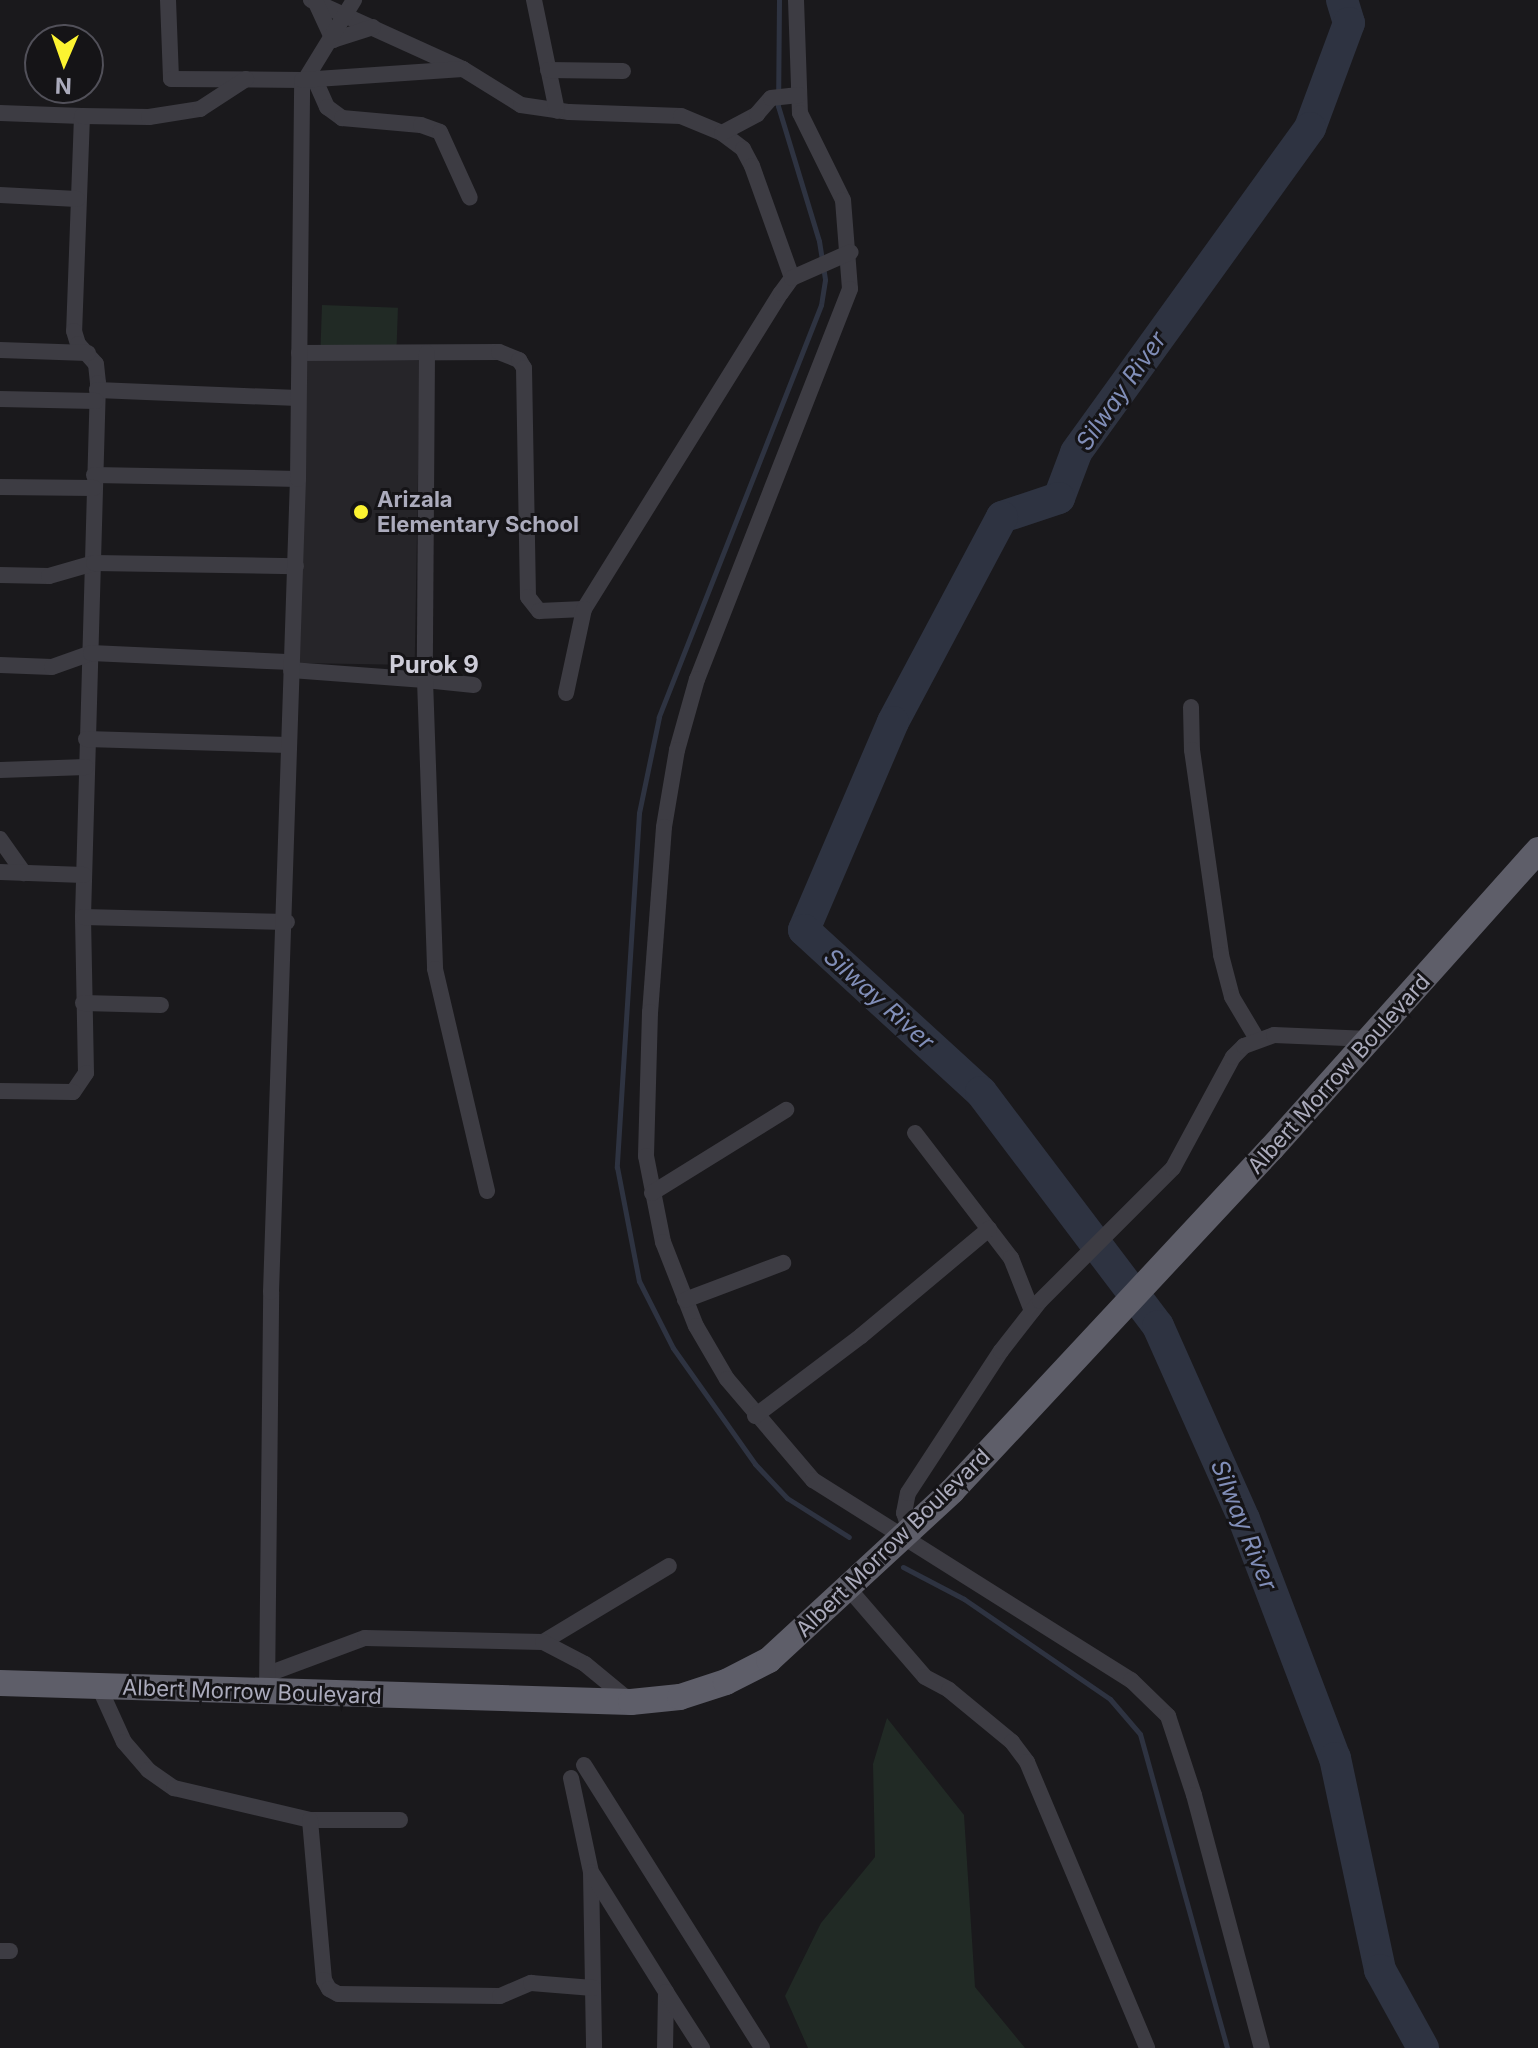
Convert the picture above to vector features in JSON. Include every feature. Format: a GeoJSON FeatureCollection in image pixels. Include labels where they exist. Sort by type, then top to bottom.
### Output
{"type":"FeatureCollection","features":[{"type":"Feature","properties":{"kind":"highway","name":"Albert Morrow Boulevard"},"geometry":{"type":"LineString","coordinates":[[0,1683],[99,1687],[267,1683],[631,1702],[680,1697],[726,1682],[769,1660],[952,1491],[1271,1149],[1538,850]]}},
{"type":"Feature","properties":{"kind":"street"},"geometry":{"type":"LineString","coordinates":[[168,0],[171,79],[307,80],[463,69]]}},
{"type":"Feature","properties":{"kind":"street"},"geometry":{"type":"LineString","coordinates":[[534,0],[557,111]]}},
{"type":"Feature","properties":{"kind":"street"},"geometry":{"type":"LineString","coordinates":[[796,0],[784,97],[843,200],[851,252],[845,310],[697,679],[677,750],[664,827],[650,1012],[646,1156],[652,1193],[685,1300],[727,1379],[755,1416],[813,1480],[907,1534],[1131,1680],[1168,1716],[1194,1795],[1262,2048]]}},
{"type":"Feature","properties":{"kind":"street"},"geometry":{"type":"LineString","coordinates":[[314,2],[351,8],[373,27],[463,69],[512,102],[557,111],[681,116],[722,133],[743,149],[752,166],[792,278]]}},
{"type":"Feature","properties":{"kind":"street"},"geometry":{"type":"LineString","coordinates":[[314,2],[333,40]]}},
{"type":"Feature","properties":{"kind":"street"},"geometry":{"type":"LineString","coordinates":[[351,8],[307,80],[296,566],[288,745],[287,922],[279,1012],[271,1292],[267,1683],[365,1638],[543,1642],[585,1664],[631,1702]]}},
{"type":"Feature","properties":{"kind":"street"},"geometry":{"type":"LineString","coordinates":[[333,40],[373,27]]}},
{"type":"Feature","properties":{"kind":"street"},"geometry":{"type":"LineString","coordinates":[[548,70],[623,71]]}},
{"type":"Feature","properties":{"kind":"street"},"geometry":{"type":"LineString","coordinates":[[0,113],[149,117],[200,109],[246,79]]}},
{"type":"Feature","properties":{"kind":"street"},"geometry":{"type":"LineString","coordinates":[[307,80],[327,107],[342,118],[421,125],[440,132],[470,198]]}},
{"type":"Feature","properties":{"kind":"street"},"geometry":{"type":"LineString","coordinates":[[722,133],[784,97]]}},
{"type":"Feature","properties":{"kind":"street"},"geometry":{"type":"LineString","coordinates":[[0,1091],[80,1089],[86,1073],[83,917],[86,739],[98,369],[74,331],[82,116]]}},
{"type":"Feature","properties":{"kind":"street"},"geometry":{"type":"LineString","coordinates":[[0,195],[77,199]]}},
{"type":"Feature","properties":{"kind":"street"},"geometry":{"type":"LineString","coordinates":[[566,693],[584,609],[680,461],[759,323],[792,278],[851,252]]}},
{"type":"Feature","properties":{"kind":"street"},"geometry":{"type":"LineString","coordinates":[[0,350],[88,353]]}},
{"type":"Feature","properties":{"kind":"street"},"geometry":{"type":"LineString","coordinates":[[299,353],[499,352],[519,360],[524,368],[528,597],[539,611],[584,609]]}},
{"type":"Feature","properties":{"kind":"street"},"geometry":{"type":"LineString","coordinates":[[427,353],[425,680],[435,969],[487,1191]]}},
{"type":"Feature","properties":{"kind":"street"},"geometry":{"type":"LineString","coordinates":[[0,399],[96,395],[298,398]]}},
{"type":"Feature","properties":{"kind":"street"},"geometry":{"type":"LineString","coordinates":[[0,487],[94,481],[298,479]]}},
{"type":"Feature","properties":{"kind":"street"},"geometry":{"type":"LineString","coordinates":[[0,575],[55,575],[94,563],[296,566]]}},
{"type":"Feature","properties":{"kind":"street"},"geometry":{"type":"LineString","coordinates":[[0,665],[52,667],[91,653],[292,666],[474,685]]}},
{"type":"Feature","properties":{"kind":"street"},"geometry":{"type":"LineString","coordinates":[[1191,707],[1192,750],[1221,955],[1232,997],[1257,1039]]}},
{"type":"Feature","properties":{"kind":"street"},"geometry":{"type":"LineString","coordinates":[[86,739],[288,745]]}},
{"type":"Feature","properties":{"kind":"street"},"geometry":{"type":"LineString","coordinates":[[0,770],[86,767]]}},
{"type":"Feature","properties":{"kind":"street"},"geometry":{"type":"LineString","coordinates":[[0,839],[24,873]]}},
{"type":"Feature","properties":{"kind":"street"},"geometry":{"type":"LineString","coordinates":[[0,872],[84,875]]}},
{"type":"Feature","properties":{"kind":"street"},"geometry":{"type":"LineString","coordinates":[[83,917],[287,922]]}},
{"type":"Feature","properties":{"kind":"street"},"geometry":{"type":"LineString","coordinates":[[83,1003],[161,1005]]}},
{"type":"Feature","properties":{"kind":"street"},"geometry":{"type":"LineString","coordinates":[[907,1534],[904,1513],[908,1493],[1036,1306],[1158,1185],[1184,1152],[1223,1069],[1257,1039],[1293,1032],[1370,1039]]}},
{"type":"Feature","properties":{"kind":"street"},"geometry":{"type":"LineString","coordinates":[[652,1193],[786,1110]]}},
{"type":"Feature","properties":{"kind":"street"},"geometry":{"type":"LineString","coordinates":[[915,1133],[1019,1271],[1021,1293],[1036,1306]]}},
{"type":"Feature","properties":{"kind":"street"},"geometry":{"type":"LineString","coordinates":[[755,1416],[861,1336],[989,1229]]}},
{"type":"Feature","properties":{"kind":"street"},"geometry":{"type":"LineString","coordinates":[[685,1300],[783,1263]]}},
{"type":"Feature","properties":{"kind":"street"},"geometry":{"type":"LineString","coordinates":[[543,1642],[669,1566]]}},
{"type":"Feature","properties":{"kind":"street"},"geometry":{"type":"LineString","coordinates":[[849,1589],[925,1677],[949,1690],[1012,1742],[1027,1762],[1147,2048]]}},
{"type":"Feature","properties":{"kind":"street"},"geometry":{"type":"LineString","coordinates":[[99,1687],[124,1742],[148,1770],[174,1788],[310,1820],[400,1820]]}},
{"type":"Feature","properties":{"kind":"street"},"geometry":{"type":"LineString","coordinates":[[584,1765],[762,2048]]}},
{"type":"Feature","properties":{"kind":"street"},"geometry":{"type":"LineString","coordinates":[[571,1778],[591,1872],[594,2048]]}},
{"type":"Feature","properties":{"kind":"street"},"geometry":{"type":"LineString","coordinates":[[310,1820],[324,1980],[329,1989],[338,1994],[500,1996],[531,1983],[593,1988]]}},
{"type":"Feature","properties":{"kind":"street"},"geometry":{"type":"LineString","coordinates":[[591,1872],[702,2048]]}},
{"type":"Feature","properties":{"kind":"street"},"geometry":{"type":"LineString","coordinates":[[666,1992],[666,2041]]}},
{"type":"Feature","properties":{"kind":"street"},"geometry":{"type":"LineString","coordinates":[[666,2041],[681,2015]]}},
{"type":"Feature","properties":{"kind":"shaded area"},"geometry":{"type":"Polygon","coordinates":[[[322,305],[398,308],[397,349],[321,346],[322,305]]]}},
{"type":"Feature","properties":{"kind":"shaded area","name":"Arizala Elementary School"},"geometry":{"type":"Polygon","coordinates":[[[304,359],[420,361],[415,665],[299,663],[304,359]]]}},
{"type":"Feature","properties":{"kind":"shaded area"},"geometry":{"type":"Polygon","coordinates":[[[887,1718],[964,1815],[975,1987],[1025,2048],[808,2048],[785,1996],[821,1923],[875,1857],[873,1764],[887,1718]]]}},
{"type":"Feature","properties":{"kind":"waterway"},"geometry":{"type":"LineString","coordinates":[[779,0],[778,106],[819,241],[825,280],[821,305],[659,717],[639,813],[617,1167],[639,1281],[673,1348],[755,1464],[787,1498],[849,1537]]}},
{"type":"Feature","properties":{"kind":"waterway","name":"Silway River"},"geometry":{"type":"LineString","coordinates":[[1342,0],[1349,23],[1310,128],[1076,453],[1059,498],[1002,517],[893,722],[804,930],[981,1092],[1158,1326],[1244,1519],[1335,1758],[1380,1970],[1423,2048]]}},
{"type":"Feature","properties":{"kind":"waterway"},"geometry":{"type":"LineString","coordinates":[[903,1567],[964,1599],[1110,1699],[1140,1734],[1227,2048]]}},
{"type":"Feature","properties":{"kind":"place","name":"Arizala Elementary School"},"geometry":{"type":"Point","coordinates":[361,512]}},
{"type":"Feature","properties":{"kind":"district","name":"Purok 9"},"geometry":{"type":"Point","coordinates":[434,665]}}]}
